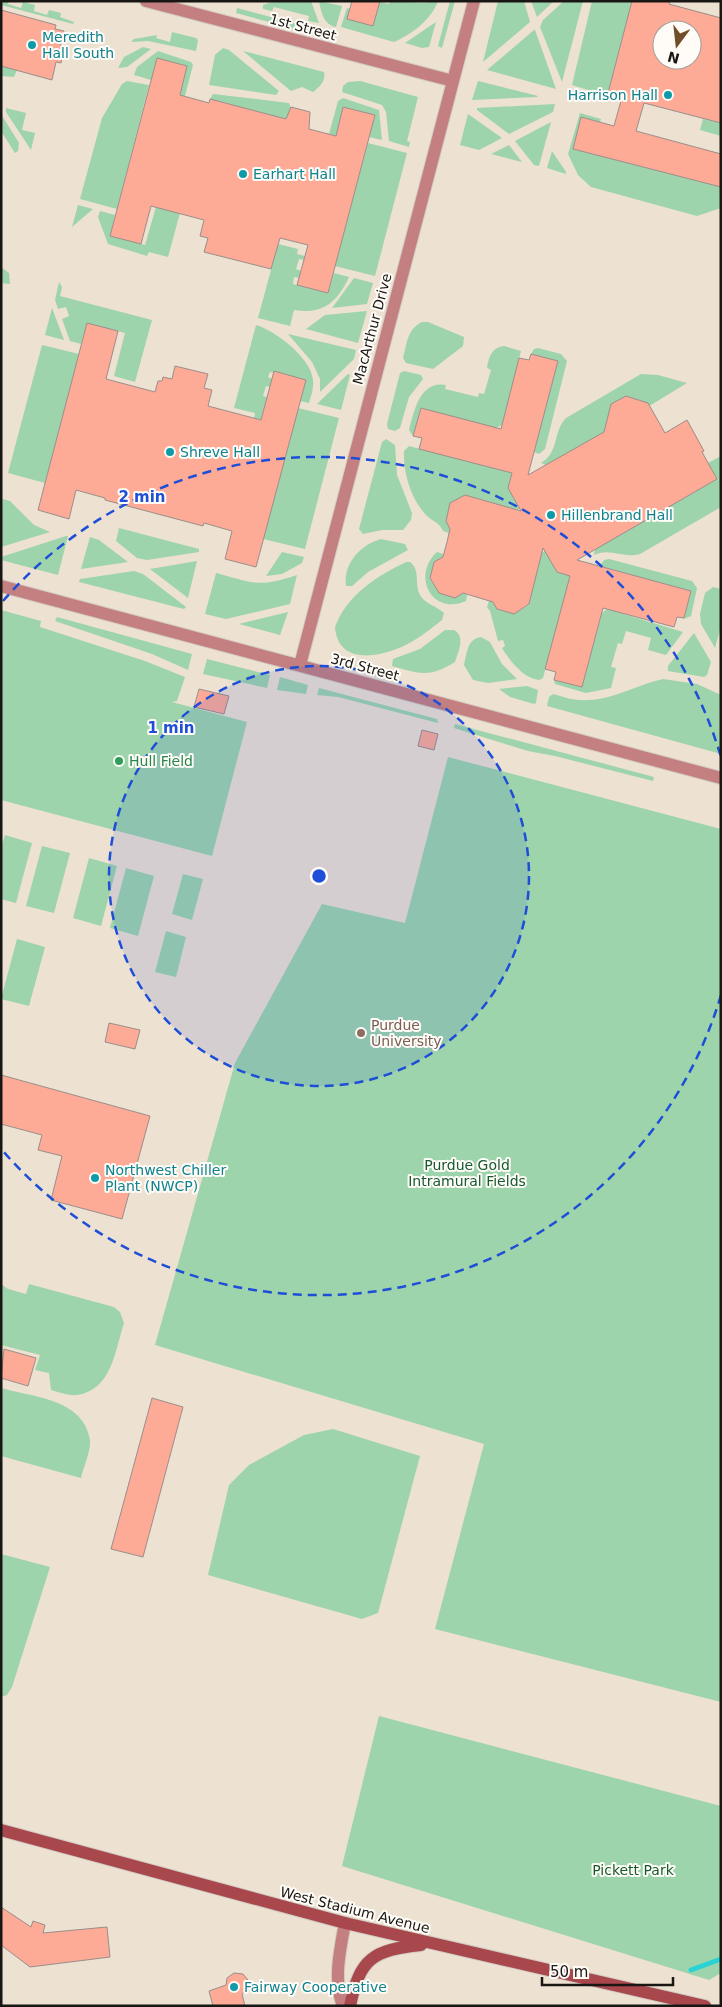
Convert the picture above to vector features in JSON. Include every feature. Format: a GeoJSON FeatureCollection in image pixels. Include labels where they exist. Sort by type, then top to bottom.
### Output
{"type":"FeatureCollection","features":[{"type":"Feature","properties":{"kind":"street","name":"1st Street"},"geometry":{"type":"LineString","coordinates":[[146,1],[453,82]]}},
{"type":"Feature","properties":{"kind":"street","name":"MacArthur Drive"},"geometry":{"type":"LineString","coordinates":[[300,665],[474,1]]}},
{"type":"Feature","properties":{"kind":"street","name":"3rd Street"},"geometry":{"type":"LineString","coordinates":[[1,586],[721,778]]}},
{"type":"Feature","properties":{"kind":"street","name":"West Stadium Avenue"},"geometry":{"type":"LineString","coordinates":[[1,1830],[345,1923],[430,1944],[604,1981],[704,2006]]}},
{"type":"Feature","properties":{"kind":"street"},"geometry":{"type":"LineString","coordinates":[[343,2006],[339,1995],[338,1973],[345,1923]]}},
{"type":"Feature","properties":{"kind":"street"},"geometry":{"type":"LineString","coordinates":[[350,2006],[356,1981],[363,1968],[375,1956],[396,1947],[430,1944]]}},
{"type":"Feature","properties":{"kind":"shaded area","name":"Purdue University"},"geometry":{"type":"Polygon","coordinates":[[[1,1],[721,1],[721,2006],[1,2006],[1,1]]]}},
{"type":"Feature","properties":{"kind":"green space"},"geometry":{"type":"Polygon","coordinates":[[[1,1],[8,1],[8,4],[21,8],[23,2],[35,5],[34,11],[47,15],[49,10],[61,13],[60,17],[74,22],[73,24],[1,5],[1,1]]]}},
{"type":"Feature","properties":{"kind":"green space"},"geometry":{"type":"Polygon","coordinates":[[[275,1],[311,1],[319,23],[308,21],[309,16],[274,7],[272,11],[263,9],[263,5],[275,1]]]}},
{"type":"Feature","properties":{"kind":"green space"},"geometry":{"type":"Polygon","coordinates":[[[319,1],[342,6],[336,27],[326,21],[319,1]]]}},
{"type":"Feature","properties":{"kind":"green space"},"geometry":{"type":"Polygon","coordinates":[[[390,1],[423,3],[438,1],[431,14],[420,26],[394,42],[341,27],[347,8],[350,9],[348,19],[373,26],[379,2],[389,4],[390,1]]]}},
{"type":"Feature","properties":{"kind":"green space"},"geometry":{"type":"Polygon","coordinates":[[[450,1],[455,1],[442,48],[438,46],[450,1]]]}},
{"type":"Feature","properties":{"kind":"green space"},"geometry":{"type":"Polygon","coordinates":[[[498,1],[524,1],[530,22],[483,62],[498,1]]]}},
{"type":"Feature","properties":{"kind":"green space"},"geometry":{"type":"Polygon","coordinates":[[[531,1],[554,1],[537,17],[531,1]]]}},
{"type":"Feature","properties":{"kind":"green space"},"geometry":{"type":"Polygon","coordinates":[[[564,1],[583,1],[562,82],[540,27],[543,20],[564,1]]]}},
{"type":"Feature","properties":{"kind":"green space"},"geometry":{"type":"Polygon","coordinates":[[[592,1],[632,1],[607,96],[572,85],[592,1]]]}},
{"type":"Feature","properties":{"kind":"green space"},"geometry":{"type":"Polygon","coordinates":[[[237,8],[327,32],[328,38],[236,13],[237,8]]]}},
{"type":"Feature","properties":{"kind":"green space"},"geometry":{"type":"Polygon","coordinates":[[[436,22],[429,47],[422,48],[405,43],[436,22]]]}},
{"type":"Feature","properties":{"kind":"green space"},"geometry":{"type":"Polygon","coordinates":[[[535,30],[556,89],[487,70],[535,30]]]}},
{"type":"Feature","properties":{"kind":"green space"},"geometry":{"type":"Polygon","coordinates":[[[172,32],[196,38],[198,40],[196,51],[148,41],[131,42],[134,39],[157,35],[156,38],[170,42],[172,32]]]}},
{"type":"Feature","properties":{"kind":"green space"},"geometry":{"type":"Polygon","coordinates":[[[143,47],[151,49],[127,67],[118,68],[124,57],[143,47]]]}},
{"type":"Feature","properties":{"kind":"green space"},"geometry":{"type":"Polygon","coordinates":[[[223,48],[229,50],[279,91],[276,95],[209,85],[215,55],[223,48]]]}},
{"type":"Feature","properties":{"kind":"green space"},"geometry":{"type":"Polygon","coordinates":[[[158,51],[191,62],[193,65],[185,96],[180,95],[187,66],[157,58],[151,80],[134,75],[137,67],[158,51]]]}},
{"type":"Feature","properties":{"kind":"green space"},"geometry":{"type":"Polygon","coordinates":[[[243,51],[324,72],[323,81],[313,92],[302,87],[291,91],[243,51]]]}},
{"type":"Feature","properties":{"kind":"green space"},"geometry":{"type":"Polygon","coordinates":[[[1,66],[17,70],[14,77],[1,76],[1,66]]]}},
{"type":"Feature","properties":{"kind":"green space"},"geometry":{"type":"Polygon","coordinates":[[[127,81],[149,85],[117,209],[80,199],[102,118],[122,84],[127,81]]]}},
{"type":"Feature","properties":{"kind":"green space"},"geometry":{"type":"Polygon","coordinates":[[[360,81],[418,97],[407,141],[410,142],[409,147],[389,141],[386,112],[382,105],[342,92],[343,86],[348,82],[360,81]]]}},
{"type":"Feature","properties":{"kind":"green space"},"geometry":{"type":"Polygon","coordinates":[[[478,81],[538,96],[472,100],[478,81]]]}},
{"type":"Feature","properties":{"kind":"green space"},"geometry":{"type":"Polygon","coordinates":[[[213,94],[289,103],[291,108],[286,119],[210,99],[213,94]]]}},
{"type":"Feature","properties":{"kind":"green space"},"geometry":{"type":"Polygon","coordinates":[[[343,98],[379,110],[382,140],[369,137],[375,115],[344,107],[336,136],[329,134],[338,101],[343,98]]]}},
{"type":"Feature","properties":{"kind":"green space"},"geometry":{"type":"Polygon","coordinates":[[[555,104],[553,112],[509,134],[477,110],[477,108],[555,104]]]}},
{"type":"Feature","properties":{"kind":"green space"},"geometry":{"type":"Polygon","coordinates":[[[6,108],[26,113],[22,130],[35,133],[31,150],[6,112],[6,108]]]}},
{"type":"Feature","properties":{"kind":"green space"},"geometry":{"type":"Polygon","coordinates":[[[580,113],[601,119],[600,122],[581,117],[573,149],[721,187],[721,208],[697,216],[591,187],[578,175],[568,154],[580,113]]]}},
{"type":"Feature","properties":{"kind":"green space"},"geometry":{"type":"Polygon","coordinates":[[[1,114],[19,143],[18,151],[15,153],[1,131],[1,114]]]}},
{"type":"Feature","properties":{"kind":"green space"},"geometry":{"type":"Polygon","coordinates":[[[468,114],[502,138],[479,150],[460,145],[468,114]]]}},
{"type":"Feature","properties":{"kind":"green space"},"geometry":{"type":"Polygon","coordinates":[[[703,119],[721,123],[721,136],[700,130],[703,119]]]}},
{"type":"Feature","properties":{"kind":"green space"},"geometry":{"type":"Polygon","coordinates":[[[551,122],[539,166],[534,165],[515,141],[551,122]]]}},
{"type":"Feature","properties":{"kind":"green space"},"geometry":{"type":"Polygon","coordinates":[[[368,143],[407,153],[375,276],[335,266],[368,143]]]}},
{"type":"Feature","properties":{"kind":"green space"},"geometry":{"type":"Polygon","coordinates":[[[509,145],[522,162],[491,154],[509,145]]]}},
{"type":"Feature","properties":{"kind":"green space"},"geometry":{"type":"Polygon","coordinates":[[[552,151],[566,172],[566,174],[547,168],[552,151]]]}},
{"type":"Feature","properties":{"kind":"green space"},"geometry":{"type":"Polygon","coordinates":[[[78,205],[93,209],[72,227],[78,205]]]}},
{"type":"Feature","properties":{"kind":"green space"},"geometry":{"type":"Polygon","coordinates":[[[156,207],[180,213],[168,257],[149,252],[147,256],[108,244],[98,217],[100,211],[115,215],[110,236],[145,245],[156,207]]]}},
{"type":"Feature","properties":{"kind":"green space"},"geometry":{"type":"Polygon","coordinates":[[[278,244],[298,249],[297,254],[305,256],[304,260],[299,259],[296,269],[301,271],[299,278],[294,277],[293,284],[328,293],[334,273],[349,277],[340,293],[328,305],[313,310],[294,310],[290,326],[258,318],[278,244]]]}},
{"type":"Feature","properties":{"kind":"green space"},"geometry":{"type":"Polygon","coordinates":[[[1,267],[9,273],[10,284],[1,283],[1,267]]]}},
{"type":"Feature","properties":{"kind":"green space"},"geometry":{"type":"Polygon","coordinates":[[[354,278],[373,283],[367,304],[332,308],[354,278]]]}},
{"type":"Feature","properties":{"kind":"green space"},"geometry":{"type":"Polygon","coordinates":[[[59,282],[62,287],[60,296],[152,320],[135,382],[114,376],[125,333],[87,323],[81,344],[70,341],[62,319],[69,316],[66,307],[58,309],[55,300],[59,282]]]}},
{"type":"Feature","properties":{"kind":"green space"},"geometry":{"type":"Polygon","coordinates":[[[52,308],[64,340],[45,335],[52,308]]]}},
{"type":"Feature","properties":{"kind":"green space"},"geometry":{"type":"Polygon","coordinates":[[[367,311],[358,343],[306,329],[325,315],[367,311]]]}},
{"type":"Feature","properties":{"kind":"green space"},"geometry":{"type":"Polygon","coordinates":[[[422,322],[428,322],[464,337],[463,346],[433,369],[406,363],[403,358],[410,333],[422,322]]]}},
{"type":"Feature","properties":{"kind":"green space"},"geometry":{"type":"Polygon","coordinates":[[[256,325],[273,333],[291,346],[306,363],[313,380],[309,403],[300,401],[306,380],[270,372],[268,377],[272,379],[270,387],[266,386],[263,396],[267,397],[261,420],[254,418],[255,413],[234,408],[256,325]]]}},
{"type":"Feature","properties":{"kind":"green space"},"geometry":{"type":"Polygon","coordinates":[[[288,334],[356,350],[354,359],[320,392],[320,379],[312,362],[288,334]]]}},
{"type":"Feature","properties":{"kind":"green space"},"geometry":{"type":"Polygon","coordinates":[[[42,345],[79,354],[45,483],[8,473],[42,345]]]}},
{"type":"Feature","properties":{"kind":"green space"},"geometry":{"type":"Polygon","coordinates":[[[504,346],[521,351],[502,425],[496,428],[421,408],[413,436],[409,430],[413,414],[424,392],[430,387],[446,385],[445,389],[478,397],[479,393],[484,394],[491,370],[487,368],[490,357],[493,351],[504,346]]]}},
{"type":"Feature","properties":{"kind":"green space"},"geometry":{"type":"Polygon","coordinates":[[[538,348],[561,354],[567,361],[545,449],[539,454],[534,452],[558,361],[531,354],[534,349],[538,348]]]}},
{"type":"Feature","properties":{"kind":"green space"},"geometry":{"type":"Polygon","coordinates":[[[404,371],[421,375],[423,379],[409,397],[400,428],[395,431],[388,429],[387,424],[400,373],[404,371]]]}},
{"type":"Feature","properties":{"kind":"green space"},"geometry":{"type":"Polygon","coordinates":[[[348,374],[350,375],[341,410],[317,404],[348,374]]]}},
{"type":"Feature","properties":{"kind":"green space"},"geometry":{"type":"Polygon","coordinates":[[[641,374],[658,375],[687,383],[646,408],[642,401],[626,396],[611,404],[607,422],[610,429],[546,465],[541,463],[551,453],[559,430],[566,418],[641,374]]]}},
{"type":"Feature","properties":{"kind":"green space"},"geometry":{"type":"Polygon","coordinates":[[[298,408],[339,418],[305,549],[263,539],[298,408]]]}},
{"type":"Feature","properties":{"kind":"green space"},"geometry":{"type":"Polygon","coordinates":[[[386,439],[395,445],[397,475],[412,513],[411,520],[403,530],[382,530],[363,534],[359,529],[382,442],[386,439]]]}},
{"type":"Feature","properties":{"kind":"green space"},"geometry":{"type":"Polygon","coordinates":[[[409,446],[512,473],[508,488],[520,508],[517,510],[465,495],[450,503],[446,521],[450,529],[449,533],[443,531],[438,524],[426,515],[412,494],[404,459],[404,451],[409,446]]]}},
{"type":"Feature","properties":{"kind":"green space"},"geometry":{"type":"Polygon","coordinates":[[[721,456],[721,507],[640,554],[628,555],[606,552],[594,555],[595,549],[717,479],[708,463],[721,456]]]}},
{"type":"Feature","properties":{"kind":"green space"},"geometry":{"type":"Polygon","coordinates":[[[2,499],[10,501],[34,525],[50,532],[1,547],[2,499]]]}},
{"type":"Feature","properties":{"kind":"green space"},"geometry":{"type":"Polygon","coordinates":[[[119,528],[199,549],[199,552],[147,560],[137,558],[116,541],[119,528]]]}},
{"type":"Feature","properties":{"kind":"green space"},"geometry":{"type":"Polygon","coordinates":[[[68,536],[58,575],[1,560],[1,557],[68,536]]]}},
{"type":"Feature","properties":{"kind":"green space"},"geometry":{"type":"Polygon","coordinates":[[[90,537],[99,540],[128,562],[81,569],[90,537]]]}},
{"type":"Feature","properties":{"kind":"green space"},"geometry":{"type":"Polygon","coordinates":[[[381,539],[405,544],[408,550],[368,572],[352,586],[346,586],[347,570],[354,556],[366,546],[381,539]]]}},
{"type":"Feature","properties":{"kind":"green space"},"geometry":{"type":"Polygon","coordinates":[[[545,551],[557,572],[570,576],[543,678],[539,680],[533,679],[522,672],[509,658],[502,648],[505,646],[503,640],[498,641],[490,611],[487,607],[489,601],[493,602],[497,609],[514,614],[529,605],[541,553],[545,551]]]}},
{"type":"Feature","properties":{"kind":"green space"},"geometry":{"type":"Polygon","coordinates":[[[282,552],[304,557],[302,563],[282,574],[266,576],[282,552]]]}},
{"type":"Feature","properties":{"kind":"green space"},"geometry":{"type":"Polygon","coordinates":[[[437,552],[443,554],[443,557],[434,562],[430,579],[439,593],[455,598],[463,593],[467,595],[466,601],[454,604],[443,603],[429,591],[426,582],[426,572],[429,562],[437,552]]]}},
{"type":"Feature","properties":{"kind":"green space"},"geometry":{"type":"Polygon","coordinates":[[[609,559],[692,581],[697,588],[691,616],[684,619],[691,591],[600,566],[604,560],[609,559]]]}},
{"type":"Feature","properties":{"kind":"green space"},"geometry":{"type":"Polygon","coordinates":[[[197,561],[188,598],[150,569],[197,561]]]}},
{"type":"Feature","properties":{"kind":"green space"},"geometry":{"type":"Polygon","coordinates":[[[406,562],[410,562],[415,568],[421,597],[444,613],[442,620],[413,641],[391,651],[366,655],[354,654],[345,649],[338,640],[335,627],[347,605],[374,580],[406,562]]]}},
{"type":"Feature","properties":{"kind":"green space"},"geometry":{"type":"Polygon","coordinates":[[[134,571],[143,574],[186,607],[184,609],[79,582],[80,579],[134,571]]]}},
{"type":"Feature","properties":{"kind":"green space"},"geometry":{"type":"Polygon","coordinates":[[[216,573],[256,583],[273,582],[297,575],[290,604],[226,619],[205,614],[216,573]]]}},
{"type":"Feature","properties":{"kind":"green space"},"geometry":{"type":"Polygon","coordinates":[[[713,587],[721,589],[721,626],[715,648],[701,624],[700,614],[705,593],[713,587]]]}},
{"type":"Feature","properties":{"kind":"green space"},"geometry":{"type":"Polygon","coordinates":[[[607,609],[683,632],[666,655],[648,650],[651,638],[626,631],[622,644],[618,643],[611,667],[616,668],[611,688],[586,693],[555,684],[554,680],[582,687],[602,613],[607,609]]]}},
{"type":"Feature","properties":{"kind":"green space","name":"Hull Field"},"geometry":{"type":"Polygon","coordinates":[[[1,610],[41,621],[40,627],[145,661],[185,677],[177,701],[172,702],[247,722],[212,856],[1,800],[1,610]]]}},
{"type":"Feature","properties":{"kind":"green space"},"geometry":{"type":"Polygon","coordinates":[[[288,612],[280,635],[239,624],[288,612]]]}},
{"type":"Feature","properties":{"kind":"green space"},"geometry":{"type":"Polygon","coordinates":[[[57,617],[192,654],[188,670],[152,654],[55,621],[57,617]]]}},
{"type":"Feature","properties":{"kind":"green space"},"geometry":{"type":"Polygon","coordinates":[[[445,630],[454,630],[460,637],[460,645],[455,662],[438,671],[424,673],[392,666],[393,659],[420,649],[445,630]]]}},
{"type":"Feature","properties":{"kind":"green space"},"geometry":{"type":"Polygon","coordinates":[[[694,633],[711,662],[707,675],[704,677],[668,671],[668,666],[694,633]]]}},
{"type":"Feature","properties":{"kind":"green space"},"geometry":{"type":"Polygon","coordinates":[[[481,637],[490,642],[502,664],[517,679],[488,683],[473,680],[464,665],[470,644],[476,638],[481,637]]]}},
{"type":"Feature","properties":{"kind":"green space"},"geometry":{"type":"Polygon","coordinates":[[[207,659],[270,675],[267,688],[203,674],[207,659]]]}},
{"type":"Feature","properties":{"kind":"green space"},"geometry":{"type":"Polygon","coordinates":[[[280,677],[308,685],[306,694],[277,690],[280,677]]]}},
{"type":"Feature","properties":{"kind":"green space"},"geometry":{"type":"Polygon","coordinates":[[[663,679],[697,684],[721,695],[721,754],[547,706],[549,697],[553,694],[573,699],[591,700],[612,696],[663,679]]]}},
{"type":"Feature","properties":{"kind":"green space"},"geometry":{"type":"Polygon","coordinates":[[[527,686],[538,690],[536,703],[534,704],[510,697],[499,689],[527,686]]]}},
{"type":"Feature","properties":{"kind":"green space"},"geometry":{"type":"Polygon","coordinates":[[[319,688],[437,719],[438,723],[338,697],[317,695],[319,688]]]}},
{"type":"Feature","properties":{"kind":"green space"},"geometry":{"type":"Polygon","coordinates":[[[455,724],[654,777],[653,781],[528,751],[454,728],[455,724]]]}},
{"type":"Feature","properties":{"kind":"green space","name":"Purdue Gold Intramural Fields"},"geometry":{"type":"Polygon","coordinates":[[[448,757],[721,829],[721,1702],[435,1629],[484,1444],[155,1345],[235,1063],[322,904],[405,923],[448,757]]]}},
{"type":"Feature","properties":{"kind":"green space"},"geometry":{"type":"Polygon","coordinates":[[[5,835],[32,843],[16,903],[1,899],[1,848],[5,835]]]}},
{"type":"Feature","properties":{"kind":"green space"},"geometry":{"type":"Polygon","coordinates":[[[42,846],[70,853],[54,913],[26,906],[42,846]]]}},
{"type":"Feature","properties":{"kind":"green space"},"geometry":{"type":"Polygon","coordinates":[[[89,858],[117,866],[101,926],[73,918],[89,858]]]}},
{"type":"Feature","properties":{"kind":"green space"},"geometry":{"type":"Polygon","coordinates":[[[126,868],[154,876],[138,936],[110,928],[126,868]]]}},
{"type":"Feature","properties":{"kind":"green space"},"geometry":{"type":"Polygon","coordinates":[[[183,874],[203,879],[192,920],[172,914],[183,874]]]}},
{"type":"Feature","properties":{"kind":"green space"},"geometry":{"type":"Polygon","coordinates":[[[166,931],[186,937],[176,977],[155,972],[166,931]]]}},
{"type":"Feature","properties":{"kind":"green space"},"geometry":{"type":"Polygon","coordinates":[[[17,939],[45,947],[29,1006],[1,999],[17,939]]]}},
{"type":"Feature","properties":{"kind":"green space"},"geometry":{"type":"Polygon","coordinates":[[[1,1284],[8,1289],[26,1294],[29,1284],[114,1307],[120,1312],[124,1323],[110,1367],[98,1385],[89,1392],[77,1395],[51,1390],[49,1373],[35,1370],[40,1355],[1,1345],[1,1284]]]}},
{"type":"Feature","properties":{"kind":"green space"},"geometry":{"type":"Polygon","coordinates":[[[1,1388],[55,1402],[68,1408],[78,1416],[86,1426],[90,1440],[81,1478],[1,1456],[1,1388]]]}},
{"type":"Feature","properties":{"kind":"green space"},"geometry":{"type":"Polygon","coordinates":[[[333,1429],[420,1456],[378,1613],[362,1619],[208,1575],[229,1485],[249,1465],[304,1435],[333,1429]]]}},
{"type":"Feature","properties":{"kind":"green space"},"geometry":{"type":"Polygon","coordinates":[[[1,1554],[50,1567],[12,1687],[7,1695],[1,1697],[1,1554]]]}},
{"type":"Feature","properties":{"kind":"green space","name":"Pickett Park"},"geometry":{"type":"Polygon","coordinates":[[[379,1716],[721,1806],[721,1973],[709,1980],[342,1866],[379,1716]]]}},
{"type":"Feature","properties":{"kind":"building"},"geometry":{"type":"Polygon","coordinates":[[[352,1],[380,1],[373,26],[347,19],[352,1]]]}},
{"type":"Feature","properties":{"kind":"building","name":"Harrison Hall"},"geometry":{"type":"Polygon","coordinates":[[[632,1],[670,1],[669,4],[721,18],[721,123],[644,103],[636,131],[721,154],[721,187],[573,149],[581,117],[614,126],[622,97],[608,93],[632,1]]]}},
{"type":"Feature","properties":{"kind":"building","name":"Meredith Hall South"},"geometry":{"type":"Polygon","coordinates":[[[1,10],[56,25],[55,29],[64,31],[60,45],[65,46],[61,63],[56,62],[52,80],[1,66],[1,10]]]}},
{"type":"Feature","properties":{"kind":"building","name":"Earhart Hall"},"geometry":{"type":"Polygon","coordinates":[[[157,58],[187,66],[180,95],[209,103],[210,99],[286,119],[291,107],[310,112],[309,129],[336,136],[343,107],[375,115],[328,293],[297,285],[308,245],[280,238],[271,269],[204,252],[208,238],[200,236],[204,220],[151,206],[141,244],[110,236],[157,58]]]}},
{"type":"Feature","properties":{"kind":"building","name":"Shreve Hall"},"geometry":{"type":"Polygon","coordinates":[[[87,323],[118,331],[106,379],[155,392],[158,381],[162,381],[163,377],[172,379],[175,366],[208,374],[204,388],[212,390],[208,406],[261,420],[274,371],[306,380],[256,567],[225,559],[232,531],[204,523],[203,526],[105,500],[105,498],[76,490],[69,519],[38,510],[87,323]]]}},
{"type":"Feature","properties":{"kind":"building","name":"Hillenbrand Hall"},"geometry":{"type":"Polygon","coordinates":[[[531,354],[558,361],[528,475],[604,432],[611,404],[626,396],[648,403],[665,433],[687,420],[717,479],[577,560],[691,591],[684,618],[677,617],[674,627],[603,608],[582,687],[554,680],[556,672],[545,669],[570,576],[557,572],[543,548],[529,604],[514,614],[497,609],[493,602],[463,593],[455,598],[439,593],[430,578],[434,562],[443,557],[447,542],[450,529],[446,521],[450,503],[465,495],[521,511],[508,488],[512,473],[419,449],[422,438],[413,436],[421,408],[501,429],[519,358],[529,360],[531,354]]]}},
{"type":"Feature","properties":{"kind":"building"},"geometry":{"type":"Polygon","coordinates":[[[199,689],[229,696],[224,714],[194,707],[199,689]]]}},
{"type":"Feature","properties":{"kind":"building"},"geometry":{"type":"Polygon","coordinates":[[[422,730],[438,734],[434,750],[418,746],[422,730]]]}},
{"type":"Feature","properties":{"kind":"building"},"geometry":{"type":"Polygon","coordinates":[[[109,1023],[140,1030],[135,1049],[105,1042],[109,1023]]]}},
{"type":"Feature","properties":{"kind":"building","name":"Northwest Chiller Plant (NWCP)"},"geometry":{"type":"Polygon","coordinates":[[[1,1075],[150,1116],[122,1219],[51,1200],[62,1156],[38,1150],[42,1135],[1,1124],[1,1075]]]}},
{"type":"Feature","properties":{"kind":"building"},"geometry":{"type":"Polygon","coordinates":[[[4,1349],[36,1358],[28,1386],[1,1378],[4,1349]]]}},
{"type":"Feature","properties":{"kind":"building"},"geometry":{"type":"Polygon","coordinates":[[[152,1398],[183,1407],[143,1557],[111,1549],[152,1398]]]}},
{"type":"Feature","properties":{"kind":"building"},"geometry":{"type":"Polygon","coordinates":[[[1,1907],[31,1927],[33,1921],[45,1925],[43,1933],[107,1927],[110,1957],[30,1967],[1,1945],[1,1907]]]}},
{"type":"Feature","properties":{"kind":"building","name":"Fairway Cooperative"},"geometry":{"type":"Polygon","coordinates":[[[234,1973],[243,1974],[248,1980],[248,1989],[242,1994],[245,2006],[213,2006],[209,1991],[226,1985],[227,1978],[234,1973]]]}},
{"type":"Feature","properties":{"kind":"waterway"},"geometry":{"type":"LineString","coordinates":[[691,1970],[721,1959]]}},
{"type":"Feature","properties":{"kind":"place","name":"Meredith Hall South"},"geometry":{"type":"Point","coordinates":[32,45]}},
{"type":"Feature","properties":{"kind":"place","name":"Harrison Hall"},"geometry":{"type":"Point","coordinates":[668,95]}},
{"type":"Feature","properties":{"kind":"place","name":"Earhart Hall"},"geometry":{"type":"Point","coordinates":[243,174]}},
{"type":"Feature","properties":{"kind":"place","name":"Shreve Hall"},"geometry":{"type":"Point","coordinates":[170,452]}},
{"type":"Feature","properties":{"kind":"place","name":"Hillenbrand Hall"},"geometry":{"type":"Point","coordinates":[551,515]}},
{"type":"Feature","properties":{"kind":"place","name":"Hull Field"},"geometry":{"type":"Point","coordinates":[119,761]}},
{"type":"Feature","properties":{"kind":"place","name":"Purdue University"},"geometry":{"type":"Point","coordinates":[361,1033]}},
{"type":"Feature","properties":{"kind":"place","name":"Northwest Chiller Plant (NWCP)"},"geometry":{"type":"Point","coordinates":[95,1178]}},
{"type":"Feature","properties":{"kind":"place","name":"Fairway Cooperative"},"geometry":{"type":"Point","coordinates":[234,1987]}}]}
